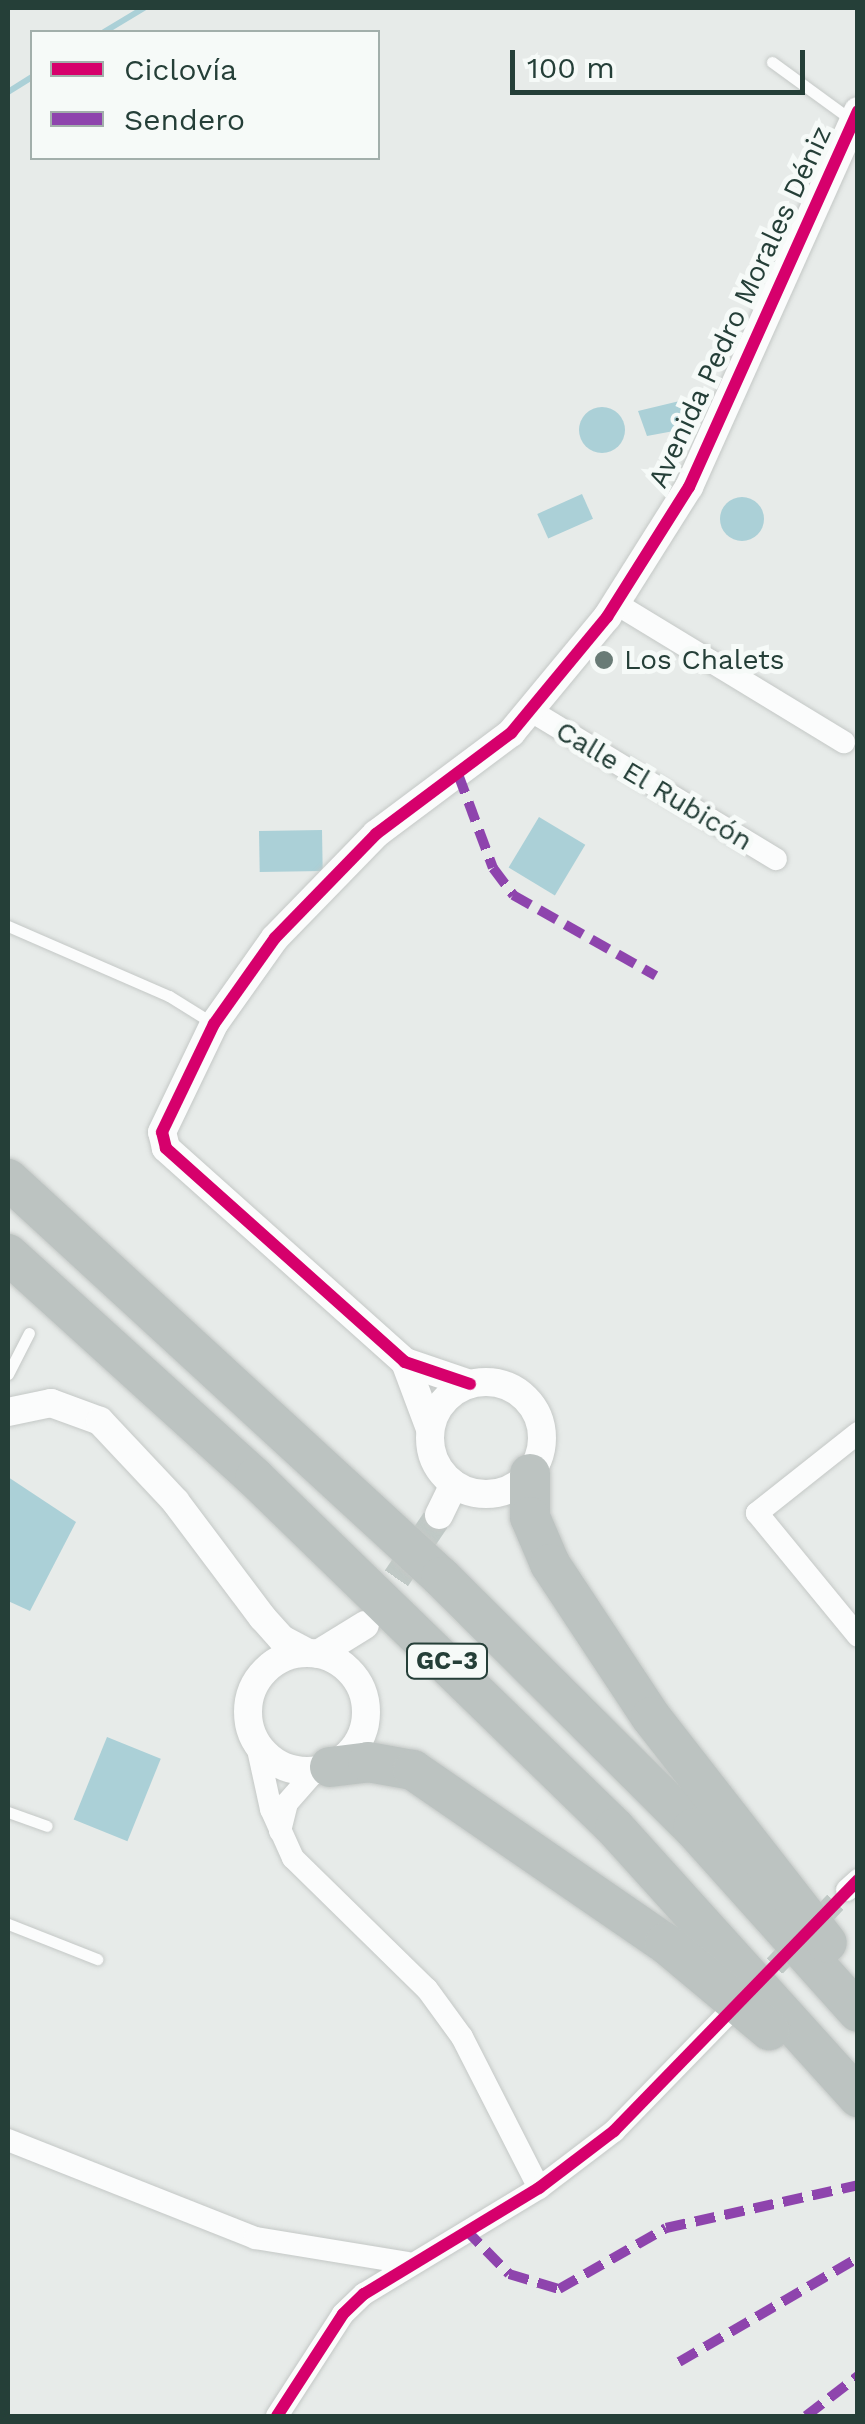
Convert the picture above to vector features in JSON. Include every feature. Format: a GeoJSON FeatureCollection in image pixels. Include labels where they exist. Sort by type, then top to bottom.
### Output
{"type":"FeatureCollection","features":[{"type":"Feature","properties":{"kind":"highway","name":"GC-3"},"geometry":{"type":"LineString","coordinates":[[8,1179],[441,1577],[692,1828],[858,2012]]}},
{"type":"Feature","properties":{"kind":"highway","name":"GC-3"},"geometry":{"type":"LineString","coordinates":[[8,1254],[256,1478],[601,1814],[858,2097]]}},
{"type":"Feature","properties":{"kind":"highway"},"geometry":{"type":"LineString","coordinates":[[530,1474],[530,1516],[550,1564],[652,1717],[858,1982]]}},
{"type":"Feature","properties":{"kind":"highway"},"geometry":{"type":"LineString","coordinates":[[322,1769],[368,1762],[413,1770],[732,1994],[858,2120]]}},
{"type":"Feature","properties":{"kind":"street","name":"Avenida Pedro Morales Déniz"},"geometry":{"type":"LineString","coordinates":[[405,1362],[166,1148],[162,1132],[169,1112],[214,1024],[275,938],[376,834],[532,712],[615,603],[689,487],[855,116]]}},
{"type":"Feature","properties":{"kind":"street"},"geometry":{"type":"LineString","coordinates":[[615,603],[844,742]]}},
{"type":"Feature","properties":{"kind":"street","name":"Calle El Rubicón"},"geometry":{"type":"LineString","coordinates":[[532,712],[776,860]]}},
{"type":"Feature","properties":{"kind":"street"},"geometry":{"type":"LineString","coordinates":[[405,1362],[470,1384],[506,1385],[534,1406],[543,1440],[530,1474],[502,1492],[454,1484],[434,1460],[430,1429],[405,1362]]}},
{"type":"Feature","properties":{"kind":"street"},"geometry":{"type":"LineString","coordinates":[[430,1429],[444,1401],[470,1384]]}},
{"type":"Feature","properties":{"kind":"street"},"geometry":{"type":"LineString","coordinates":[[8,1412],[51,1403],[100,1422],[175,1501],[250,1603],[282,1639],[355,1678]]}},
{"type":"Feature","properties":{"kind":"street"},"geometry":{"type":"LineString","coordinates":[[858,1432],[757,1513],[858,1636]]}},
{"type":"Feature","properties":{"kind":"street"},"geometry":{"type":"LineString","coordinates":[[439,1515],[454,1484]]}},
{"type":"Feature","properties":{"kind":"street"},"geometry":{"type":"LineString","coordinates":[[250,1603],[260,1638],[260,1675],[247,1710],[280,1832],[310,1877],[426,1989],[462,2038],[539,2188]]}},
{"type":"Feature","properties":{"kind":"street"},"geometry":{"type":"LineString","coordinates":[[260,1675],[273,1663],[313,1653],[365,1625],[355,1678],[367,1711],[364,1729],[345,1758],[322,1769],[286,1803],[280,1832]]}},
{"type":"Feature","properties":{"kind":"street"},"geometry":{"type":"LineString","coordinates":[[257,1745],[282,1766],[322,1769]]}},
{"type":"Feature","properties":{"kind":"street"},"geometry":{"type":"LineString","coordinates":[[277,2416],[343,2314],[407,2263],[539,2188],[614,2132],[726,2018]]}},
{"type":"Feature","properties":{"kind":"street"},"geometry":{"type":"LineString","coordinates":[[8,2140],[255,2238],[407,2263]]}},
{"type":"Feature","properties":{"kind":"street"},"geometry":{"type":"LineString","coordinates":[[520,2148],[574,2161]]}},
{"type":"Feature","properties":{"kind":"street"},"geometry":{"type":"LineString","coordinates":[[502,2208],[520,2148]]}},
{"type":"Feature","properties":{"kind":"lane"},"geometry":{"type":"LineString","coordinates":[[772,62],[855,116]]}},
{"type":"Feature","properties":{"kind":"lane"},"geometry":{"type":"LineString","coordinates":[[8,926],[170,996],[214,1024]]}},
{"type":"Feature","properties":{"kind":"lane"},"geometry":{"type":"LineString","coordinates":[[8,1374],[28,1333]]}},
{"type":"Feature","properties":{"kind":"lane"},"geometry":{"type":"LineString","coordinates":[[8,1812],[47,1826]]}},
{"type":"Feature","properties":{"kind":"lane"},"geometry":{"type":"LineString","coordinates":[[8,1924],[97,1959]]}},
{"type":"Feature","properties":{"kind":"water"},"geometry":{"type":"Polygon","coordinates":[[[688,399],[690,428],[647,436],[638,411],[688,399]]]}},
{"type":"Feature","properties":{"kind":"water"},"geometry":{"type":"Polygon","coordinates":[[[602,407],[619,413],[625,430],[619,447],[602,453],[585,447],[579,430],[585,413],[602,407]]]}},
{"type":"Feature","properties":{"kind":"water"},"geometry":{"type":"Polygon","coordinates":[[[582,494],[593,519],[548,539],[537,514],[582,494]]]}},
{"type":"Feature","properties":{"kind":"water"},"geometry":{"type":"Polygon","coordinates":[[[742,497],[758,503],[764,519],[758,535],[742,541],[726,535],[720,519],[726,503],[742,497]]]}},
{"type":"Feature","properties":{"kind":"water"},"geometry":{"type":"Polygon","coordinates":[[[539,817],[585,845],[555,895],[509,868],[539,817]]]}},
{"type":"Feature","properties":{"kind":"water"},"geometry":{"type":"Polygon","coordinates":[[[322,830],[323,871],[260,872],[259,831],[322,830]]]}},
{"type":"Feature","properties":{"kind":"water"},"geometry":{"type":"Polygon","coordinates":[[[8,1477],[76,1522],[30,1611],[8,1601],[8,1477]]]}},
{"type":"Feature","properties":{"kind":"water"},"geometry":{"type":"Polygon","coordinates":[[[107,1737],[161,1759],[127,1841],[74,1820],[107,1737]]]}},
{"type":"Feature","properties":{"kind":"waterway"},"geometry":{"type":"LineString","coordinates":[[107,30],[144,8]]}},
{"type":"Feature","properties":{"kind":"waterway"},"geometry":{"type":"LineString","coordinates":[[8,92],[30,78]]}},
{"type":"Feature","properties":{"kind":"tunnel"},"geometry":{"type":"LineString","coordinates":[[373,1613],[439,1515]]}},
{"type":"Feature","properties":{"kind":"tunnel"},"geometry":{"type":"LineString","coordinates":[[752,1990],[847,1890]]}},
{"type":"Feature","properties":{"kind":"marked path"},"geometry":{"type":"LineString","coordinates":[[458,774],[493,868],[513,895],[656,976]]}},
{"type":"Feature","properties":{"kind":"marked path"},"geometry":{"type":"LineString","coordinates":[[465,2229],[509,2274],[559,2289],[666,2228],[858,2185]]}},
{"type":"Feature","properties":{"kind":"marked path"},"geometry":{"type":"LineString","coordinates":[[679,2362],[858,2258]]}},
{"type":"Feature","properties":{"kind":"marked path"},"geometry":{"type":"LineString","coordinates":[[806,2416],[858,2376]]}},
{"type":"Feature","properties":{"kind":"cycle path"},"geometry":{"type":"LineString","coordinates":[[470,1384],[405,1362],[166,1148],[162,1132],[214,1024],[275,938],[376,834],[511,733],[607,617],[689,487],[858,111]]}},
{"type":"Feature","properties":{"kind":"cycle path"},"geometry":{"type":"LineString","coordinates":[[277,2416],[343,2314],[364,2294],[539,2188],[614,2131],[858,1880]]}},
{"type":"Feature","properties":{"kind":"place","name":"Los Chalets"},"geometry":{"type":"Point","coordinates":[604,660]}}]}
